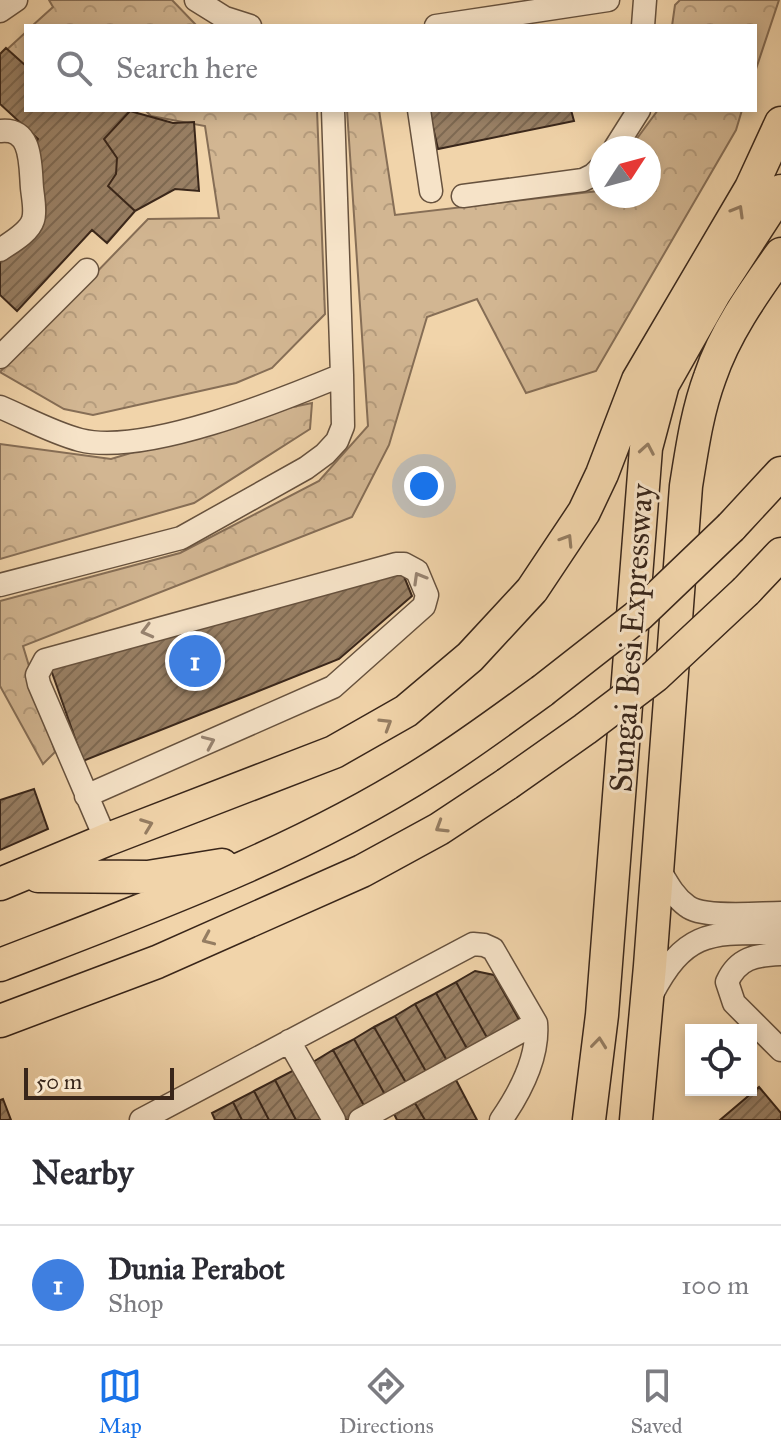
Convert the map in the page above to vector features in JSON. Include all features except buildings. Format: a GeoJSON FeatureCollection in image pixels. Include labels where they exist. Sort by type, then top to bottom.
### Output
{"type":"FeatureCollection","features":[{"type":"Feature","properties":{"kind":"highway"},"geometry":{"type":"LineString","coordinates":[[11,880],[334,752],[406,711],[443,682],[503,623],[558,554],[584,512],[638,380],[751,188],[781,123]]}},
{"type":"Feature","properties":{"kind":"highway","name":"Sungai Besi Expressway"},"geometry":{"type":"LineString","coordinates":[[589,1120],[602,1015],[646,448],[663,384],[714,294],[781,191]]}},
{"type":"Feature","properties":{"kind":"highway","name":"Sungai Besi Expressway"},"geometry":{"type":"LineString","coordinates":[[636,1120],[686,486],[695,430],[710,376],[729,334],[781,254]]}},
{"type":"Feature","properties":{"kind":"highway"},"geometry":{"type":"LineString","coordinates":[[0,965],[187,893],[339,820],[431,769],[542,691],[639,615],[731,527],[781,473]]}},
{"type":"Feature","properties":{"kind":"highway"},"geometry":{"type":"LineString","coordinates":[[0,1021],[157,962],[362,871],[439,829],[507,784],[655,676],[781,554]]}},
{"type":"Feature","properties":{"kind":"highway"},"geometry":{"type":"LineString","coordinates":[[11,880],[148,877],[263,858]]}},
{"type":"Feature","properties":{"kind":"street"},"geometry":{"type":"LineString","coordinates":[[0,11],[16,0]]}},
{"type":"Feature","properties":{"kind":"street"},"geometry":{"type":"LineString","coordinates":[[196,0],[225,18],[244,24]]}},
{"type":"Feature","properties":{"kind":"street"},"geometry":{"type":"LineString","coordinates":[[449,24],[608,0]]}},
{"type":"Feature","properties":{"kind":"street"},"geometry":{"type":"LineString","coordinates":[[643,24],[645,0]]}},
{"type":"Feature","properties":{"kind":"street"},"geometry":{"type":"LineString","coordinates":[[0,585],[181,538],[306,468],[337,441],[343,426],[333,112]]}},
{"type":"Feature","properties":{"kind":"street"},"geometry":{"type":"LineString","coordinates":[[419,112],[431,191]]}},
{"type":"Feature","properties":{"kind":"street"},"geometry":{"type":"LineString","coordinates":[[623,136],[638,112]]}},
{"type":"Feature","properties":{"kind":"street"},"geometry":{"type":"LineString","coordinates":[[0,131],[17,133],[29,149],[34,212],[29,227],[0,250]]}},
{"type":"Feature","properties":{"kind":"street"},"geometry":{"type":"LineString","coordinates":[[463,196],[589,177]]}},
{"type":"Feature","properties":{"kind":"street"},"geometry":{"type":"LineString","coordinates":[[0,357],[87,270]]}},
{"type":"Feature","properties":{"kind":"street"},"geometry":{"type":"LineString","coordinates":[[0,407],[82,440],[113,443],[142,441],[292,395],[342,375]]}},
{"type":"Feature","properties":{"kind":"street"},"geometry":{"type":"LineString","coordinates":[[86,796],[336,685],[424,606],[427,595],[417,571],[404,564],[396,564],[45,660],[37,675],[39,684],[86,796],[106,840]]}},
{"type":"Feature","properties":{"kind":"street"},"geometry":{"type":"LineString","coordinates":[[656,865],[673,894],[690,909],[711,913],[781,913]]}},
{"type":"Feature","properties":{"kind":"street"},"geometry":{"type":"LineString","coordinates":[[646,1004],[670,964],[703,937],[721,933],[781,933]]}},
{"type":"Feature","properties":{"kind":"street"},"geometry":{"type":"LineString","coordinates":[[141,1120],[473,944],[493,949],[536,1023],[537,1035],[522,1087],[501,1120]]}},
{"type":"Feature","properties":{"kind":"street"},"geometry":{"type":"LineString","coordinates":[[781,954],[746,959],[734,968],[727,982],[734,1003],[781,1050]]}},
{"type":"Feature","properties":{"kind":"street"},"geometry":{"type":"LineString","coordinates":[[360,1120],[536,1023]]}},
{"type":"Feature","properties":{"kind":"street"},"geometry":{"type":"LineString","coordinates":[[289,1041],[334,1120]]}},
{"type":"Feature","properties":{"kind":"green space"},"geometry":{"type":"Polygon","coordinates":[[[49,0],[172,0],[195,24],[34,24],[53,7],[49,0]]]}},
{"type":"Feature","properties":{"kind":"green space"},"geometry":{"type":"Polygon","coordinates":[[[680,0],[779,0],[757,66],[757,24],[672,24],[675,5],[680,0]]]}},
{"type":"Feature","properties":{"kind":"green space"},"geometry":{"type":"Polygon","coordinates":[[[24,34],[24,78],[1,55],[24,34]]]}},
{"type":"Feature","properties":{"kind":"green space"},"geometry":{"type":"Polygon","coordinates":[[[147,112],[317,112],[325,314],[272,368],[236,383],[93,415],[64,409],[0,372],[148,219],[219,218],[205,126],[151,116],[147,112]]]}},
{"type":"Feature","properties":{"kind":"green space"},"geometry":{"type":"Polygon","coordinates":[[[347,112],[379,112],[395,215],[589,192],[589,208],[661,208],[661,136],[639,136],[657,112],[741,112],[736,130],[596,371],[526,393],[477,299],[427,317],[389,445],[352,517],[23,646],[55,752],[43,764],[0,686],[0,601],[180,553],[319,481],[368,426],[347,112]]]}},
{"type":"Feature","properties":{"kind":"green space"},"geometry":{"type":"Polygon","coordinates":[[[312,403],[310,429],[194,503],[0,559],[0,444],[111,459],[264,413],[312,403]]]}},
{"type":"Feature","properties":{"kind":"place","name":"Dunia Perabot"},"geometry":{"type":"Point","coordinates":[195,661]}}]}
